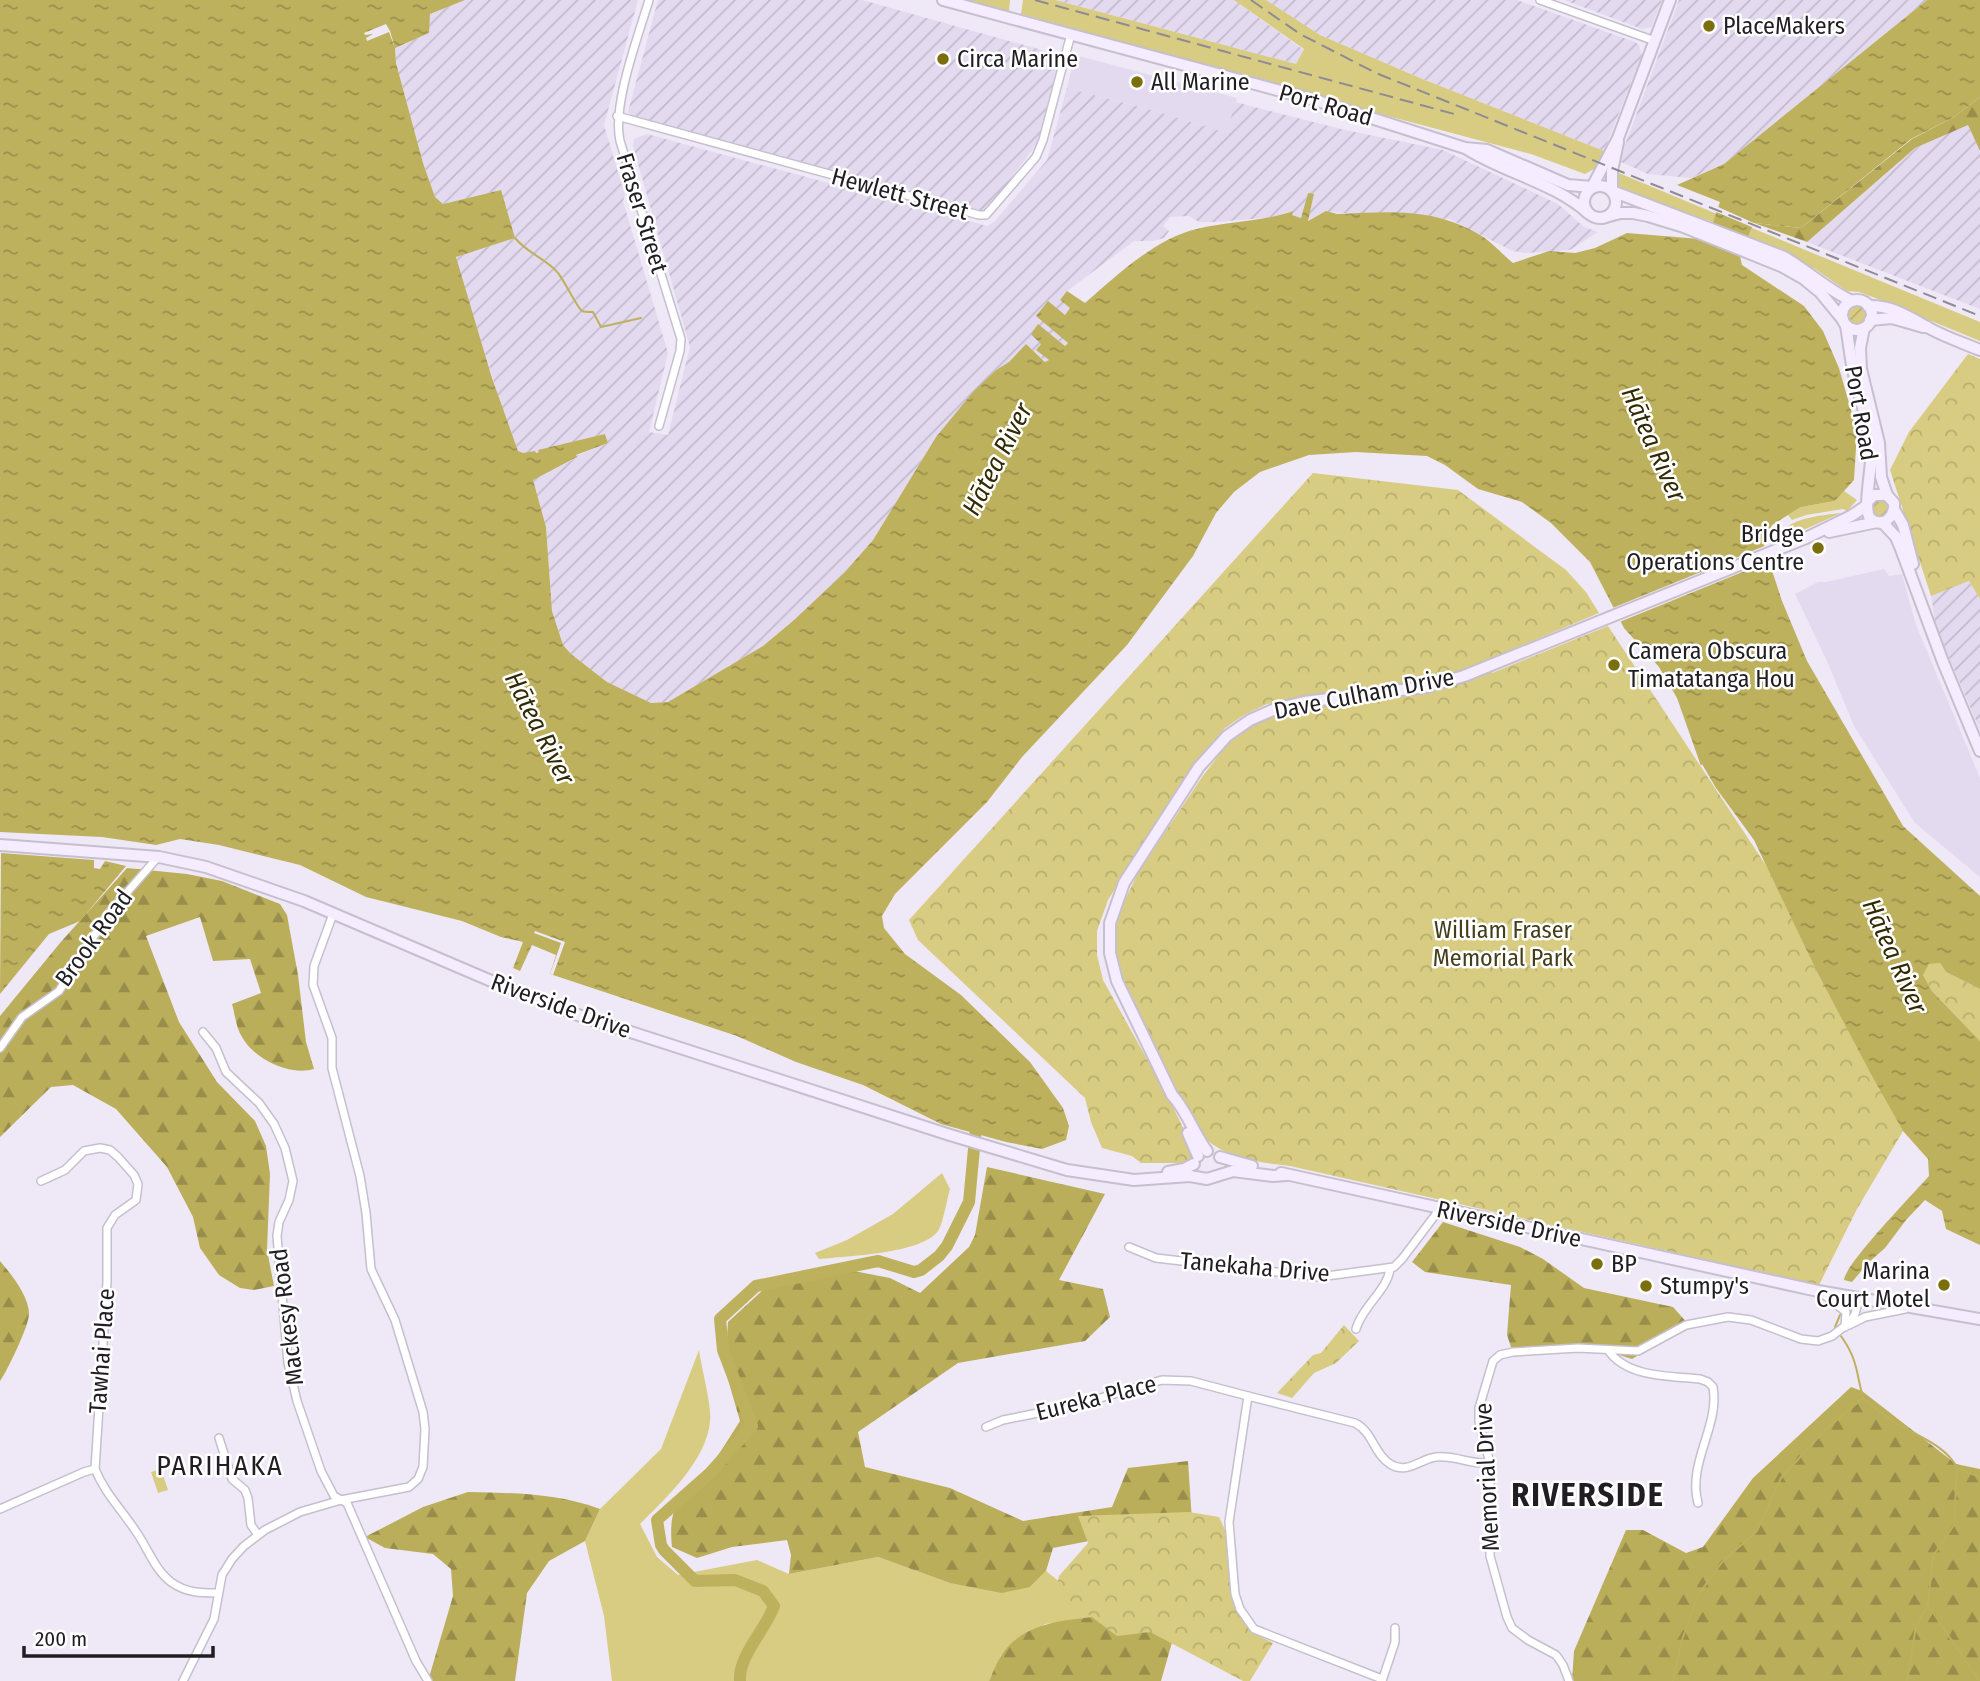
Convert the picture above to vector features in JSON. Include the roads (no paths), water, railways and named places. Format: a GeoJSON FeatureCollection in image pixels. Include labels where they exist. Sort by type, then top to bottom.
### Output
{"type":"FeatureCollection","features":[{"type":"Feature","properties":{"kind":"main road","name":"Port Road"},"geometry":{"type":"LineString","coordinates":[[943,0],[1318,101],[1465,148],[1487,150],[1568,185],[1603,186],[1629,199],[1665,210],[1686,223]]}},
{"type":"Feature","properties":{"kind":"main road"},"geometry":{"type":"LineString","coordinates":[[1588,213],[1583,199],[1618,138],[1670,0]]}},
{"type":"Feature","properties":{"kind":"main road"},"geometry":{"type":"LineString","coordinates":[[1602,218],[1614,210],[1616,200],[1612,191],[1612,171],[1618,138]]}},
{"type":"Feature","properties":{"kind":"main road","name":"Port Road"},"geometry":{"type":"LineString","coordinates":[[1465,148],[1484,160],[1554,191],[1588,213],[1602,218],[1633,212],[1686,223],[1810,272],[1833,292],[1852,301]]}},
{"type":"Feature","properties":{"kind":"main road","name":"Port Road"},"geometry":{"type":"LineString","coordinates":[[1765,254],[1820,292],[1845,323],[1871,444],[1867,503]]}},
{"type":"Feature","properties":{"kind":"main road"},"geometry":{"type":"LineString","coordinates":[[1867,324],[1871,313],[1868,306],[1863,302],[1852,301],[1844,309],[1845,323],[1855,330],[1892,318],[1929,328]]}},
{"type":"Feature","properties":{"kind":"main road"},"geometry":{"type":"LineString","coordinates":[[1868,306],[1893,309],[1909,315],[1929,328],[1980,350]]}},
{"type":"Feature","properties":{"kind":"main road","name":"Port Road"},"geometry":{"type":"LineString","coordinates":[[1867,324],[1860,348],[1861,369],[1879,443],[1881,477],[1887,495]]}},
{"type":"Feature","properties":{"kind":"main road"},"geometry":{"type":"LineString","coordinates":[[1923,605],[1903,525],[1895,511],[1893,500],[1887,495],[1879,494],[1867,503],[1869,516],[1896,537],[1980,751]]}},
{"type":"Feature","properties":{"kind":"main road","name":"Dave Culham Drive"},"geometry":{"type":"LineString","coordinates":[[1199,1177],[1198,1138],[1179,1101],[1172,1095],[1117,981],[1110,953],[1110,923],[1117,897],[1132,868],[1212,751],[1237,728],[1275,709],[1304,702],[1436,685],[1806,538],[1851,516],[1867,503]]}},
{"type":"Feature","properties":{"kind":"main road"},"geometry":{"type":"LineString","coordinates":[[1880,522],[1891,517],[1895,511]]}},
{"type":"Feature","properties":{"kind":"main road","name":"Dave Culham Drive"},"geometry":{"type":"LineString","coordinates":[[1806,538],[1880,522]]}},
{"type":"Feature","properties":{"kind":"main road","name":"Riverside Drive"},"geometry":{"type":"LineString","coordinates":[[0,845],[159,857],[231,875],[578,1015],[1067,1170],[1133,1180],[1199,1177],[1212,1179],[1220,1173],[1233,1171],[1286,1175]]}},
{"type":"Feature","properties":{"kind":"main road","name":"Riverside Drive"},"geometry":{"type":"LineString","coordinates":[[1124,1177],[1178,1171],[1200,1157],[1220,1157],[1286,1175],[1819,1292],[1980,1319]]}},
{"type":"Feature","properties":{"kind":"main road"},"geometry":{"type":"LineString","coordinates":[[1220,1157],[1220,1173]]}},
{"type":"Feature","properties":{"kind":"street","name":"Fraser Street"},"geometry":{"type":"LineString","coordinates":[[649,0],[617,116],[620,141],[681,339],[659,426]]}},
{"type":"Feature","properties":{"kind":"street"},"geometry":{"type":"LineString","coordinates":[[1540,0],[1655,41]]}},
{"type":"Feature","properties":{"kind":"street","name":"Hewlett Street"},"geometry":{"type":"LineString","coordinates":[[617,116],[986,215],[1036,158],[1071,34]]}},
{"type":"Feature","properties":{"kind":"street","name":"Brook Road"},"geometry":{"type":"LineString","coordinates":[[0,1048],[22,1017],[59,990],[108,914],[159,857]]}},
{"type":"Feature","properties":{"kind":"street"},"geometry":{"type":"LineString","coordinates":[[183,1681],[214,1619],[222,1575],[232,1559],[258,1535],[289,1517],[341,1500],[399,1490],[414,1483],[423,1467],[425,1429],[421,1404],[395,1320],[371,1269],[360,1176],[332,1068],[331,1038],[313,985],[314,966],[332,914]]}},
{"type":"Feature","properties":{"kind":"street","name":"Mackesy Road"},"geometry":{"type":"LineString","coordinates":[[203,1032],[216,1048],[231,1079],[249,1091],[281,1137],[293,1173],[292,1190],[277,1236],[288,1363],[297,1401],[329,1489],[347,1503],[416,1661],[428,1681]]}},
{"type":"Feature","properties":{"kind":"street","name":"Tawhai Place"},"geometry":{"type":"LineString","coordinates":[[41,1181],[65,1170],[84,1151],[100,1148],[110,1150],[118,1157],[134,1175],[138,1184],[136,1199],[112,1219],[107,1228],[107,1282],[95,1469]]}},
{"type":"Feature","properties":{"kind":"street"},"geometry":{"type":"LineString","coordinates":[[1356,1329],[1362,1314],[1387,1279],[1390,1268],[1402,1259],[1437,1209]]}},
{"type":"Feature","properties":{"kind":"street","name":"Tanekaha Drive"},"geometry":{"type":"LineString","coordinates":[[1129,1247],[1156,1258],[1299,1275],[1319,1276],[1390,1268]]}},
{"type":"Feature","properties":{"kind":"street"},"geometry":{"type":"LineString","coordinates":[[1819,1292],[1846,1312],[1845,1327]]}},
{"type":"Feature","properties":{"kind":"street"},"geometry":{"type":"LineString","coordinates":[[1845,1327],[1855,1314],[1860,1298]]}},
{"type":"Feature","properties":{"kind":"street","name":"Memorial Drive"},"geometry":{"type":"LineString","coordinates":[[1569,1681],[1556,1655],[1517,1633],[1507,1618],[1489,1551],[1490,1463],[1479,1422],[1479,1408],[1489,1370],[1496,1357],[1513,1352],[1578,1348],[1638,1351],[1686,1325],[1728,1317],[1751,1320],[1809,1341],[1826,1339],[1865,1317],[1912,1308]]}},
{"type":"Feature","properties":{"kind":"street"},"geometry":{"type":"LineString","coordinates":[[1608,1350],[1619,1361],[1640,1371],[1700,1379],[1713,1387],[1712,1412],[1698,1462],[1698,1503]]}},
{"type":"Feature","properties":{"kind":"street","name":"Eureka Place"},"geometry":{"type":"LineString","coordinates":[[986,1427],[1003,1420],[1073,1406],[1162,1380],[1191,1381],[1355,1423],[1368,1433],[1386,1461],[1399,1468],[1408,1468],[1436,1457],[1474,1464],[1490,1463]]}},
{"type":"Feature","properties":{"kind":"street"},"geometry":{"type":"LineString","coordinates":[[1248,1396],[1229,1522],[1235,1594],[1240,1609],[1254,1629],[1382,1680],[1395,1642],[1395,1628]]}},
{"type":"Feature","properties":{"kind":"street"},"geometry":{"type":"LineString","coordinates":[[219,1438],[232,1479],[245,1490],[251,1525],[258,1535]]}},
{"type":"Feature","properties":{"kind":"street"},"geometry":{"type":"LineString","coordinates":[[0,1509],[95,1469],[105,1490],[166,1577],[183,1589],[218,1594]]}},
{"type":"Feature","properties":{"kind":"water","name":"Hātea River"},"geometry":{"type":"Polygon","coordinates":[[[0,0],[465,0],[430,14],[429,33],[395,48],[396,63],[435,197],[443,204],[501,190],[515,238],[456,257],[492,378],[518,451],[536,453],[538,450],[605,434],[608,443],[576,455],[577,457],[533,480],[546,527],[552,611],[563,645],[607,682],[651,703],[668,702],[763,646],[845,572],[873,540],[936,437],[973,392],[1026,344],[1045,362],[1049,360],[1036,350],[1041,344],[1031,334],[1038,324],[1065,346],[1068,343],[1036,316],[1048,301],[1065,315],[1070,308],[1060,300],[1067,291],[1085,303],[1152,249],[1197,229],[1293,211],[1292,215],[1301,218],[1308,193],[1314,194],[1308,221],[1326,211],[1337,214],[1393,212],[1428,216],[1462,226],[1480,235],[1513,263],[1549,251],[1575,253],[1595,248],[1627,233],[1700,239],[1713,222],[1720,202],[1677,185],[1724,164],[1927,0],[1980,0],[1980,97],[1954,117],[1911,139],[1801,228],[1754,223],[1740,256],[1742,265],[1804,306],[1823,331],[1839,368],[1857,431],[1854,480],[1835,501],[1801,507],[1772,525],[1764,546],[1782,601],[1807,661],[1903,826],[1980,896],[1980,989],[1946,972],[1940,963],[1929,964],[1923,975],[1932,991],[1980,1041],[1980,1245],[1946,1229],[1942,1211],[1925,1200],[1852,1282],[1844,1280],[1867,1245],[1929,1176],[1928,1159],[1903,1131],[1871,1074],[1817,972],[1754,840],[1702,764],[1701,766],[1677,698],[1659,667],[1624,628],[1590,562],[1551,523],[1522,502],[1478,489],[1445,465],[1427,456],[1356,452],[1309,455],[1260,472],[1234,492],[1216,513],[1193,556],[1127,645],[1022,757],[987,802],[895,894],[882,916],[884,928],[905,954],[961,995],[1030,1062],[1063,1108],[1069,1126],[1066,1140],[1042,1149],[941,1124],[863,1085],[796,1062],[737,1036],[550,974],[556,955],[532,945],[520,971],[513,968],[523,942],[501,937],[462,921],[366,897],[300,865],[219,845],[180,839],[156,845],[102,837],[0,832],[0,0]]]}},
{"type":"Feature","properties":{"kind":"water"},"geometry":{"type":"Polygon","coordinates":[[[1,853],[94,860],[94,868],[100,869],[105,861],[126,866],[80,921],[49,934],[0,994],[1,853]]]}},
{"type":"Feature","properties":{"kind":"waterway"},"geometry":{"type":"LineString","coordinates":[[515,238],[554,268],[580,309],[593,312],[601,327],[641,318]]}},
{"type":"Feature","properties":{"kind":"waterway"},"geometry":{"type":"LineString","coordinates":[[740,1681],[743,1662],[774,1606],[763,1591],[735,1580],[695,1581],[664,1550],[657,1520],[710,1473],[752,1426],[723,1350],[720,1319],[756,1286],[878,1261],[914,1272],[939,1256],[947,1246],[969,1202],[977,1117]]}},
{"type":"Feature","properties":{"kind":"waterway"},"geometry":{"type":"LineString","coordinates":[[1835,1327],[1840,1315]]}},
{"type":"Feature","properties":{"kind":"waterway"},"geometry":{"type":"LineString","coordinates":[[1841,1336],[1854,1359],[1863,1398],[1894,1422],[1940,1448],[1957,1468],[1980,1477]]}},
{"type":"Feature","properties":{"kind":"waterway"},"geometry":{"type":"LineString","coordinates":[[1673,1681],[1682,1640],[1698,1595],[1723,1561],[1757,1531],[1781,1478],[1825,1430],[1863,1398]]}},
{"type":"Feature","properties":{"kind":"waterway"},"geometry":{"type":"LineString","coordinates":[[1907,1681],[1916,1626],[1928,1604],[1933,1556],[1954,1525],[1957,1468]]}},
{"type":"Feature","properties":{"kind":"waterway"},"geometry":{"type":"LineString","coordinates":[[1928,1605],[1979,1681]]}},
{"type":"Feature","properties":{"kind":"railway"},"geometry":{"type":"LineString","coordinates":[[1035,0],[1458,115]]}},
{"type":"Feature","properties":{"kind":"railway"},"geometry":{"type":"LineString","coordinates":[[1251,0],[1300,34],[1376,73],[1980,316]]}},
{"type":"Feature","properties":{"kind":"place","name":"PlaceMakers"},"geometry":{"type":"Point","coordinates":[1709,26]}},
{"type":"Feature","properties":{"kind":"place","name":"Circa Marine"},"geometry":{"type":"Point","coordinates":[943,59]}},
{"type":"Feature","properties":{"kind":"place","name":"All Marine"},"geometry":{"type":"Point","coordinates":[1137,82]}},
{"type":"Feature","properties":{"kind":"place","name":"Bridge Operations Centre"},"geometry":{"type":"Point","coordinates":[1818,548]}},
{"type":"Feature","properties":{"kind":"place","name":"Camera Obscura Timatatanga Hou"},"geometry":{"type":"Point","coordinates":[1614,665]}},
{"type":"Feature","properties":{"kind":"place","name":"BP"},"geometry":{"type":"Point","coordinates":[1597,1264]}},
{"type":"Feature","properties":{"kind":"place","name":"Marina Court Motel"},"geometry":{"type":"Point","coordinates":[1944,1285]}},
{"type":"Feature","properties":{"kind":"place","name":"Stumpy's"},"geometry":{"type":"Point","coordinates":[1646,1286]}},
{"type":"Feature","properties":{"kind":"district","name":"PARIHAKA"},"geometry":{"type":"Point","coordinates":[220,1465]}},
{"type":"Feature","properties":{"kind":"district","name":"RIVERSIDE"},"geometry":{"type":"Point","coordinates":[1588,1495]}},
{"type":"Feature","properties":{"kind":"park label","name":"William Fraser Memorial Park"},"geometry":{"type":"Point","coordinates":[1503,944]}}]}
